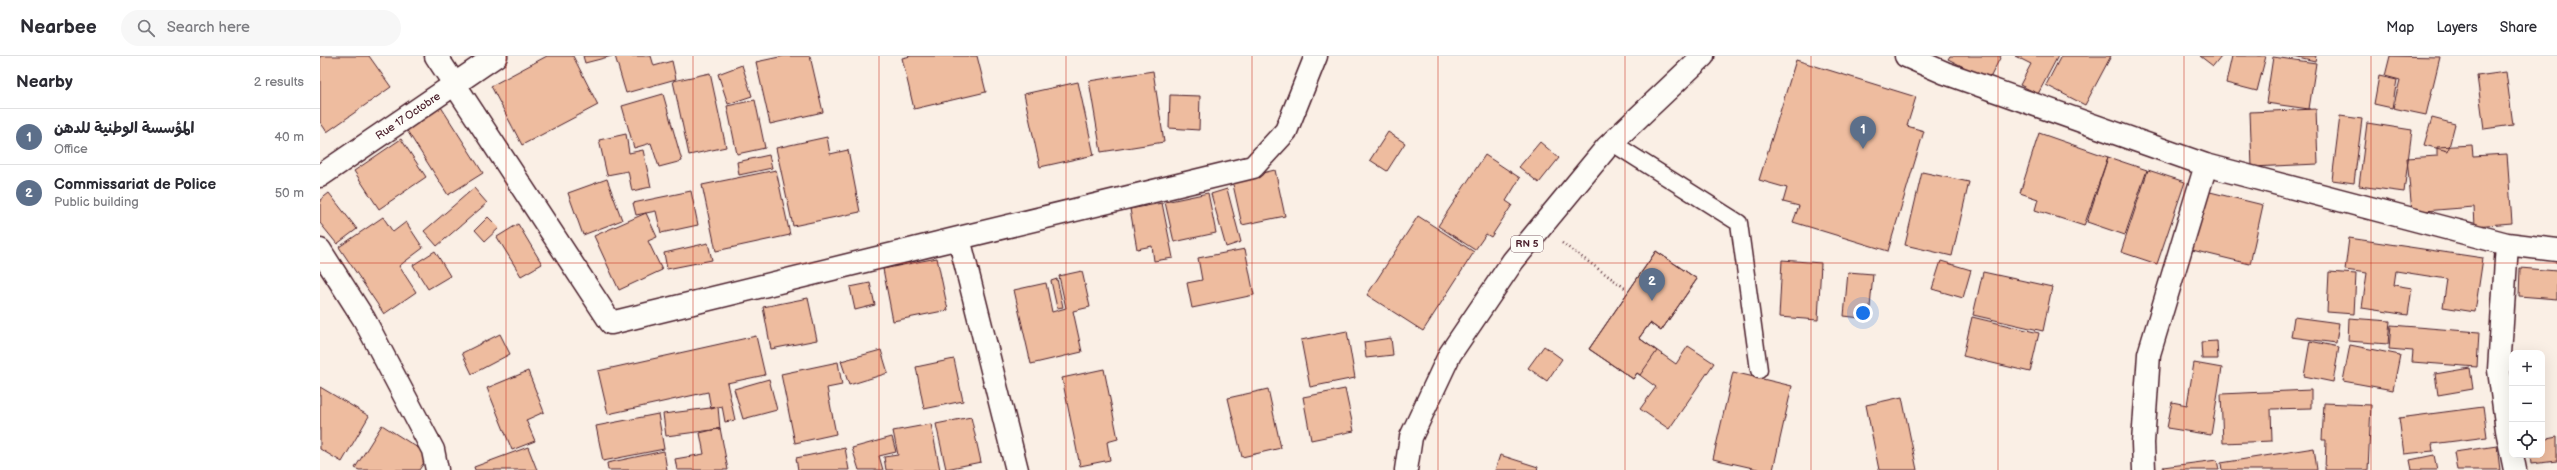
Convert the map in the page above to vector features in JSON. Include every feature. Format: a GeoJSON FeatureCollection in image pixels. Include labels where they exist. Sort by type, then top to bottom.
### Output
{"type":"FeatureCollection","features":[{"type":"Feature","properties":{"kind":"street"},"geometry":{"type":"LineString","coordinates":[[436,56],[611,324],[1253,167],[1286,130],[1316,56]]}},
{"type":"Feature","properties":{"kind":"street","name":"Rue 17 Octobre"},"geometry":{"type":"LineString","coordinates":[[320,176],[496,56]]}},
{"type":"Feature","properties":{"kind":"street","name":"RN 5"},"geometry":{"type":"LineString","coordinates":[[1406,470],[1411,437],[1450,354],[1513,262],[1612,142],[1703,56]]}},
{"type":"Feature","properties":{"kind":"street"},"geometry":{"type":"LineString","coordinates":[[1906,56],[1945,73],[2206,165],[2507,244],[2557,250]]}},
{"type":"Feature","properties":{"kind":"street"},"geometry":{"type":"LineString","coordinates":[[2144,470],[2143,443],[2149,354],[2206,165]]}},
{"type":"Feature","properties":{"kind":"street"},"geometry":{"type":"LineString","coordinates":[[959,238],[1017,470]]}},
{"type":"Feature","properties":{"kind":"street"},"geometry":{"type":"LineString","coordinates":[[2507,244],[2499,370],[2507,430],[2515,470]]}},
{"type":"Feature","properties":{"kind":"street"},"geometry":{"type":"LineString","coordinates":[[320,250],[364,319],[433,450],[437,470]]}},
{"type":"Feature","properties":{"kind":"lane"},"geometry":{"type":"LineString","coordinates":[[1612,142],[1739,223],[1759,370]]}},
{"type":"Feature","properties":{"kind":"path"},"geometry":{"type":"LineString","coordinates":[[1540,228],[1625,288]]}},
{"type":"Feature","properties":{"kind":"building"},"geometry":{"type":"Polygon","coordinates":[[[320,56],[369,56],[391,87],[327,132],[320,122],[320,56]]]}},
{"type":"Feature","properties":{"kind":"building"},"geometry":{"type":"Polygon","coordinates":[[[547,56],[573,56],[598,105],[522,145],[491,86],[547,56]]]}},
{"type":"Feature","properties":{"kind":"building"},"geometry":{"type":"Polygon","coordinates":[[[583,56],[612,56],[585,63],[583,56]]]}},
{"type":"Feature","properties":{"kind":"building"},"geometry":{"type":"Polygon","coordinates":[[[615,56],[651,56],[654,66],[672,61],[676,79],[626,93],[615,56]]]}},
{"type":"Feature","properties":{"kind":"building"},"geometry":{"type":"Polygon","coordinates":[[[784,56],[810,56],[823,112],[770,124],[756,62],[784,56]]]}},
{"type":"Feature","properties":{"kind":"building"},"geometry":{"type":"Polygon","coordinates":[[[911,56],[977,56],[986,92],[914,109],[902,58],[911,56]]]}},
{"type":"Feature","properties":{"kind":"building"},"geometry":{"type":"Polygon","coordinates":[[[1950,56],[2001,56],[1989,80],[1948,59],[1950,56]]]}},
{"type":"Feature","properties":{"kind":"building"},"geometry":{"type":"Polygon","coordinates":[[[2015,56],[2058,56],[2038,94],[2020,85],[2031,64],[2015,56]]]}},
{"type":"Feature","properties":{"kind":"building"},"geometry":{"type":"Polygon","coordinates":[[[2061,56],[2111,56],[2085,105],[2046,85],[2061,56]]]}},
{"type":"Feature","properties":{"kind":"building"},"geometry":{"type":"Polygon","coordinates":[[[2200,56],[2221,56],[2213,66],[2200,56]]]}},
{"type":"Feature","properties":{"kind":"building"},"geometry":{"type":"Polygon","coordinates":[[[2232,56],[2266,56],[2257,91],[2226,83],[2232,56]]]}},
{"type":"Feature","properties":{"kind":"building"},"geometry":{"type":"Polygon","coordinates":[[[2294,56],[2316,56],[2315,61],[2294,56]]]}},
{"type":"Feature","properties":{"kind":"building"},"geometry":{"type":"Polygon","coordinates":[[[2390,56],[2440,57],[2426,115],[2393,108],[2400,80],[2385,76],[2390,56]]]}},
{"type":"Feature","properties":{"kind":"building"},"geometry":{"type":"Polygon","coordinates":[[[2273,57],[2316,63],[2309,109],[2266,103],[2273,57]]]}},
{"type":"Feature","properties":{"kind":"building"},"geometry":{"type":"Polygon","coordinates":[[[1796,60],[1916,97],[1907,126],[1924,131],[1888,251],[1793,222],[1799,206],[1783,202],[1787,188],[1759,180],[1796,60]]]}},
{"type":"Feature","properties":{"kind":"building"},"geometry":{"type":"Polygon","coordinates":[[[742,65],[752,96],[728,104],[718,74],[742,65]]]}},
{"type":"Feature","properties":{"kind":"building"},"geometry":{"type":"Polygon","coordinates":[[[1153,71],[1164,142],[1101,152],[1089,81],[1153,71]]]}},
{"type":"Feature","properties":{"kind":"building"},"geometry":{"type":"Polygon","coordinates":[[[2506,72],[2513,125],[2484,129],[2477,76],[2506,72]]]}},
{"type":"Feature","properties":{"kind":"building"},"geometry":{"type":"Polygon","coordinates":[[[710,73],[726,147],[689,155],[673,81],[710,73]]]}},
{"type":"Feature","properties":{"kind":"building"},"geometry":{"type":"Polygon","coordinates":[[[2379,76],[2397,80],[2392,108],[2374,104],[2379,76]]]}},
{"type":"Feature","properties":{"kind":"building"},"geometry":{"type":"Polygon","coordinates":[[[1078,82],[1094,155],[1040,167],[1024,94],[1078,82]]]}},
{"type":"Feature","properties":{"kind":"building"},"geometry":{"type":"Polygon","coordinates":[[[663,94],[682,161],[659,167],[651,143],[634,148],[622,106],[663,94]]]}},
{"type":"Feature","properties":{"kind":"building"},"geometry":{"type":"Polygon","coordinates":[[[1170,95],[1200,96],[1199,130],[1169,128],[1170,95]]]}},
{"type":"Feature","properties":{"kind":"building"},"geometry":{"type":"Polygon","coordinates":[[[755,100],[765,148],[737,154],[727,106],[755,100]]]}},
{"type":"Feature","properties":{"kind":"building"},"geometry":{"type":"Polygon","coordinates":[[[441,107],[483,173],[448,195],[406,129],[441,107]]]}},
{"type":"Feature","properties":{"kind":"building"},"geometry":{"type":"Polygon","coordinates":[[[2316,109],[2318,164],[2252,167],[2250,112],[2316,109]]]}},
{"type":"Feature","properties":{"kind":"building"},"geometry":{"type":"Polygon","coordinates":[[[2340,116],[2362,119],[2354,183],[2332,180],[2340,116]]]}},
{"type":"Feature","properties":{"kind":"building"},"geometry":{"type":"Polygon","coordinates":[[[2432,118],[2455,124],[2448,151],[2424,145],[2432,118]]]}},
{"type":"Feature","properties":{"kind":"building"},"geometry":{"type":"Polygon","coordinates":[[[2367,123],[2412,130],[2404,192],[2359,186],[2367,123]]]}},
{"type":"Feature","properties":{"kind":"building"},"geometry":{"type":"Polygon","coordinates":[[[1388,132],[1405,143],[1387,171],[1370,160],[1388,132]]]}},
{"type":"Feature","properties":{"kind":"building"},"geometry":{"type":"Polygon","coordinates":[[[2039,133],[2108,157],[2084,226],[2035,210],[2038,199],[2020,193],[2039,133]]]}},
{"type":"Feature","properties":{"kind":"building"},"geometry":{"type":"Polygon","coordinates":[[[626,134],[629,153],[643,150],[651,187],[632,191],[628,171],[607,175],[599,140],[626,134]]]}},
{"type":"Feature","properties":{"kind":"building"},"geometry":{"type":"Polygon","coordinates":[[[827,137],[830,154],[848,150],[860,212],[793,226],[776,148],[827,137]]]}},
{"type":"Feature","properties":{"kind":"building"},"geometry":{"type":"Polygon","coordinates":[[[401,139],[426,177],[379,209],[354,171],[401,139]]]}},
{"type":"Feature","properties":{"kind":"building"},"geometry":{"type":"Polygon","coordinates":[[[1540,142],[1559,158],[1539,183],[1519,167],[1540,142]]]}},
{"type":"Feature","properties":{"kind":"building"},"geometry":{"type":"Polygon","coordinates":[[[2472,145],[2473,156],[2507,154],[2512,223],[2475,226],[2474,207],[2412,212],[2407,158],[2437,156],[2437,147],[2472,145]]]}},
{"type":"Feature","properties":{"kind":"building"},"geometry":{"type":"Polygon","coordinates":[[[769,155],[772,168],[739,175],[737,162],[769,155]]]}},
{"type":"Feature","properties":{"kind":"building"},"geometry":{"type":"Polygon","coordinates":[[[1485,155],[1520,178],[1506,201],[1512,205],[1491,237],[1486,234],[1475,250],[1438,226],[1485,155]]]}},
{"type":"Feature","properties":{"kind":"building"},"geometry":{"type":"Polygon","coordinates":[[[2108,157],[2147,170],[2125,235],[2087,222],[2108,157]]]}},
{"type":"Feature","properties":{"kind":"building"},"geometry":{"type":"Polygon","coordinates":[[[776,170],[790,235],[716,251],[702,185],[776,170]]]}},
{"type":"Feature","properties":{"kind":"building"},"geometry":{"type":"Polygon","coordinates":[[[1275,170],[1285,216],[1242,225],[1232,180],[1275,170]]]}},
{"type":"Feature","properties":{"kind":"building"},"geometry":{"type":"Polygon","coordinates":[[[2148,170],[2185,182],[2157,264],[2121,252],[2148,170]]]}},
{"type":"Feature","properties":{"kind":"building"},"geometry":{"type":"Polygon","coordinates":[[[1922,172],[1969,182],[1952,256],[1905,245],[1922,172]]]}},
{"type":"Feature","properties":{"kind":"building"},"geometry":{"type":"Polygon","coordinates":[[[607,179],[622,220],[583,235],[568,193],[607,179]]]}},
{"type":"Feature","properties":{"kind":"building"},"geometry":{"type":"Polygon","coordinates":[[[474,188],[487,203],[437,246],[424,231],[474,188]]]}},
{"type":"Feature","properties":{"kind":"building"},"geometry":{"type":"Polygon","coordinates":[[[1227,189],[1241,242],[1226,247],[1211,194],[1227,189]]]}},
{"type":"Feature","properties":{"kind":"building"},"geometry":{"type":"Polygon","coordinates":[[[691,191],[698,225],[661,233],[656,211],[636,215],[633,203],[691,191]]]}},
{"type":"Feature","properties":{"kind":"building"},"geometry":{"type":"Polygon","coordinates":[[[2206,191],[2263,205],[2250,264],[2192,250],[2206,191]]]}},
{"type":"Feature","properties":{"kind":"building"},"geometry":{"type":"Polygon","coordinates":[[[329,193],[357,229],[337,244],[320,223],[320,200],[329,193]]]}},
{"type":"Feature","properties":{"kind":"building"},"geometry":{"type":"Polygon","coordinates":[[[1208,193],[1216,233],[1174,242],[1165,202],[1208,193]]]}},
{"type":"Feature","properties":{"kind":"building"},"geometry":{"type":"Polygon","coordinates":[[[1162,203],[1173,258],[1154,261],[1152,246],[1137,249],[1130,209],[1162,203]]]}},
{"type":"Feature","properties":{"kind":"building"},"geometry":{"type":"Polygon","coordinates":[[[646,213],[657,237],[648,241],[662,270],[619,290],[594,236],[646,213]]]}},
{"type":"Feature","properties":{"kind":"building"},"geometry":{"type":"Polygon","coordinates":[[[1418,216],[1474,252],[1423,331],[1367,295],[1418,216]]]}},
{"type":"Feature","properties":{"kind":"building"},"geometry":{"type":"Polygon","coordinates":[[[383,217],[393,232],[406,222],[423,248],[399,266],[416,292],[384,314],[339,247],[383,217]]]}},
{"type":"Feature","properties":{"kind":"building"},"geometry":{"type":"Polygon","coordinates":[[[488,217],[499,228],[485,241],[475,230],[488,217]]]}},
{"type":"Feature","properties":{"kind":"building"},"geometry":{"type":"Polygon","coordinates":[[[518,224],[542,264],[521,276],[497,237],[518,224]]]}},
{"type":"Feature","properties":{"kind":"building"},"geometry":{"type":"Polygon","coordinates":[[[2349,238],[2483,258],[2475,312],[2443,307],[2447,279],[2396,271],[2394,285],[2412,288],[2408,315],[2362,308],[2367,273],[2345,270],[2349,238]]]}},
{"type":"Feature","properties":{"kind":"building"},"geometry":{"type":"Polygon","coordinates":[[[708,243],[712,260],[667,269],[664,253],[708,243]]]}},
{"type":"Feature","properties":{"kind":"building"},"geometry":{"type":"Polygon","coordinates":[[[1245,249],[1254,295],[1192,308],[1187,283],[1202,280],[1198,258],[1245,249]]]}},
{"type":"Feature","properties":{"kind":"building"},"geometry":{"type":"Polygon","coordinates":[[[435,251],[450,276],[428,289],[413,265],[435,251]]]}},
{"type":"Feature","properties":{"kind":"building"},"geometry":{"type":"Polygon","coordinates":[[[1656,251],[1697,279],[1661,331],[1650,323],[1639,338],[1676,364],[1688,346],[1714,363],[1669,429],[1640,409],[1656,387],[1637,373],[1633,379],[1589,349],[1656,251]]]}},
{"type":"Feature","properties":{"kind":"building"},"geometry":{"type":"Polygon","coordinates":[[[1656,251],[1697,279],[1661,331],[1650,323],[1639,338],[1657,351],[1640,375],[1637,373],[1633,379],[1589,349],[1656,251]]]}},
{"type":"Feature","properties":{"kind":"building"},"geometry":{"type":"Polygon","coordinates":[[[937,258],[948,310],[893,321],[883,269],[937,258]]]}},
{"type":"Feature","properties":{"kind":"building"},"geometry":{"type":"Polygon","coordinates":[[[1782,260],[1821,263],[1818,320],[1779,317],[1782,260]]]}},
{"type":"Feature","properties":{"kind":"building"},"geometry":{"type":"Polygon","coordinates":[[[1941,261],[1971,270],[1963,298],[1932,289],[1941,261]]]}},
{"type":"Feature","properties":{"kind":"building"},"geometry":{"type":"Polygon","coordinates":[[[2520,268],[2557,271],[2557,299],[2519,296],[2520,268]]]}},
{"type":"Feature","properties":{"kind":"building"},"geometry":{"type":"Polygon","coordinates":[[[1082,271],[1090,307],[1073,311],[1082,352],[1031,364],[1014,290],[1046,283],[1052,312],[1066,308],[1059,276],[1082,271]]]}},
{"type":"Feature","properties":{"kind":"building"},"geometry":{"type":"Polygon","coordinates":[[[1848,272],[1873,274],[1869,319],[1844,316],[1848,272]]]}},
{"type":"Feature","properties":{"kind":"building"},"geometry":{"type":"Polygon","coordinates":[[[1983,272],[2052,287],[2043,331],[1973,315],[1983,272]]]}},
{"type":"Feature","properties":{"kind":"building"},"geometry":{"type":"Polygon","coordinates":[[[2329,272],[2356,274],[2354,314],[2327,312],[2329,272]]]}},
{"type":"Feature","properties":{"kind":"building"},"geometry":{"type":"Polygon","coordinates":[[[1057,279],[1063,307],[1057,308],[1051,281],[1057,279]]]}},
{"type":"Feature","properties":{"kind":"building"},"geometry":{"type":"Polygon","coordinates":[[[870,283],[875,305],[855,310],[850,287],[870,283]]]}},
{"type":"Feature","properties":{"kind":"building"},"geometry":{"type":"Polygon","coordinates":[[[808,298],[817,340],[771,349],[763,307],[808,298]]]}},
{"type":"Feature","properties":{"kind":"building"},"geometry":{"type":"Polygon","coordinates":[[[1972,317],[2039,333],[2030,372],[1963,356],[1972,317]]]}},
{"type":"Feature","properties":{"kind":"building"},"geometry":{"type":"Polygon","coordinates":[[[2294,317],[2339,323],[2336,343],[2291,337],[2294,317]]]}},
{"type":"Feature","properties":{"kind":"building"},"geometry":{"type":"Polygon","coordinates":[[[2349,318],[2390,321],[2388,344],[2348,341],[2349,318]]]}},
{"type":"Feature","properties":{"kind":"building"},"geometry":{"type":"Polygon","coordinates":[[[2391,325],[2479,332],[2477,367],[2412,362],[2413,351],[2389,349],[2391,325]]]}},
{"type":"Feature","properties":{"kind":"building"},"geometry":{"type":"Polygon","coordinates":[[[1347,331],[1355,378],[1310,387],[1301,340],[1347,331]]]}},
{"type":"Feature","properties":{"kind":"building"},"geometry":{"type":"Polygon","coordinates":[[[500,334],[510,354],[472,374],[462,353],[500,334]]]}},
{"type":"Feature","properties":{"kind":"building"},"geometry":{"type":"Polygon","coordinates":[[[756,336],[765,375],[727,383],[735,420],[725,422],[722,406],[711,409],[708,392],[608,414],[598,371],[756,336]]]}},
{"type":"Feature","properties":{"kind":"building"},"geometry":{"type":"Polygon","coordinates":[[[1391,338],[1393,355],[1366,358],[1364,342],[1391,338]]]}},
{"type":"Feature","properties":{"kind":"building"},"geometry":{"type":"Polygon","coordinates":[[[2217,341],[2218,359],[2202,359],[2201,342],[2217,341]]]}},
{"type":"Feature","properties":{"kind":"building"},"geometry":{"type":"Polygon","coordinates":[[[2310,341],[2339,347],[2333,382],[2304,376],[2310,341]]]}},
{"type":"Feature","properties":{"kind":"building"},"geometry":{"type":"Polygon","coordinates":[[[2350,345],[2400,355],[2393,390],[2343,381],[2350,345]]]}},
{"type":"Feature","properties":{"kind":"building"},"geometry":{"type":"Polygon","coordinates":[[[1544,346],[1562,359],[1547,381],[1528,368],[1544,346]]]}},
{"type":"Feature","properties":{"kind":"building"},"geometry":{"type":"Polygon","coordinates":[[[881,350],[888,373],[849,385],[841,361],[881,350]]]}},
{"type":"Feature","properties":{"kind":"building"},"geometry":{"type":"Polygon","coordinates":[[[954,359],[963,401],[924,409],[916,367],[954,359]]]}},
{"type":"Feature","properties":{"kind":"building"},"geometry":{"type":"Polygon","coordinates":[[[838,362],[842,385],[827,388],[836,434],[795,443],[781,374],[838,362]]]}},
{"type":"Feature","properties":{"kind":"building"},"geometry":{"type":"Polygon","coordinates":[[[2194,363],[2222,368],[2211,435],[2167,428],[2172,402],[2187,405],[2194,363]]]}},
{"type":"Feature","properties":{"kind":"building"},"geometry":{"type":"Polygon","coordinates":[[[2470,368],[2473,389],[2438,395],[2435,374],[2470,368]]]}},
{"type":"Feature","properties":{"kind":"building"},"geometry":{"type":"Polygon","coordinates":[[[1104,369],[1118,439],[1107,442],[1110,460],[1080,466],[1062,378],[1104,369]]]}},
{"type":"Feature","properties":{"kind":"building"},"geometry":{"type":"Polygon","coordinates":[[[528,371],[544,412],[526,420],[535,441],[512,450],[487,388],[528,371]]]}},
{"type":"Feature","properties":{"kind":"building"},"geometry":{"type":"Polygon","coordinates":[[[1733,372],[1792,386],[1773,470],[1762,470],[1713,459],[1733,372]]]}},
{"type":"Feature","properties":{"kind":"building"},"geometry":{"type":"Polygon","coordinates":[[[769,379],[777,410],[743,419],[734,389],[769,379]]]}},
{"type":"Feature","properties":{"kind":"building"},"geometry":{"type":"Polygon","coordinates":[[[320,387],[369,416],[342,462],[320,449],[320,387]]]}},
{"type":"Feature","properties":{"kind":"building"},"geometry":{"type":"Polygon","coordinates":[[[1268,389],[1281,448],[1242,457],[1228,398],[1268,389]]]}},
{"type":"Feature","properties":{"kind":"building"},"geometry":{"type":"Polygon","coordinates":[[[1345,389],[1354,431],[1311,440],[1303,397],[1345,389]]]}},
{"type":"Feature","properties":{"kind":"building"},"geometry":{"type":"Polygon","coordinates":[[[2311,390],[2311,408],[2271,409],[2272,441],[2223,443],[2221,394],[2311,390]]]}},
{"type":"Feature","properties":{"kind":"building"},"geometry":{"type":"Polygon","coordinates":[[[1902,397],[1917,470],[1879,470],[1866,405],[1902,397]]]}},
{"type":"Feature","properties":{"kind":"building"},"geometry":{"type":"Polygon","coordinates":[[[2324,403],[2371,405],[2368,470],[2325,470],[2326,440],[2322,440],[2324,403]]]}},
{"type":"Feature","properties":{"kind":"building"},"geometry":{"type":"Polygon","coordinates":[[[718,407],[720,429],[666,436],[663,414],[718,407]]]}},
{"type":"Feature","properties":{"kind":"building"},"geometry":{"type":"Polygon","coordinates":[[[2483,407],[2487,437],[2432,444],[2433,451],[2404,454],[2399,418],[2483,407]]]}},
{"type":"Feature","properties":{"kind":"building"},"geometry":{"type":"Polygon","coordinates":[[[658,414],[664,449],[603,461],[596,426],[658,414]]]}},
{"type":"Feature","properties":{"kind":"building"},"geometry":{"type":"Polygon","coordinates":[[[971,417],[981,462],[946,469],[936,424],[971,417]]]}},
{"type":"Feature","properties":{"kind":"building"},"geometry":{"type":"Polygon","coordinates":[[[931,424],[940,470],[886,470],[884,457],[898,455],[893,431],[931,424]]]}},
{"type":"Feature","properties":{"kind":"building"},"geometry":{"type":"Polygon","coordinates":[[[382,425],[429,455],[419,470],[359,470],[355,468],[382,425]]]}},
{"type":"Feature","properties":{"kind":"building"},"geometry":{"type":"Polygon","coordinates":[[[720,428],[728,470],[677,470],[675,459],[704,454],[700,433],[720,428]]]}},
{"type":"Feature","properties":{"kind":"building"},"geometry":{"type":"Polygon","coordinates":[[[892,437],[896,452],[879,456],[883,470],[859,470],[852,448],[892,437]]]}},
{"type":"Feature","properties":{"kind":"building"},"geometry":{"type":"Polygon","coordinates":[[[2557,437],[2557,461],[2531,464],[2530,458],[2545,458],[2545,439],[2557,437]]]}},
{"type":"Feature","properties":{"kind":"building"},"geometry":{"type":"Polygon","coordinates":[[[2497,446],[2500,470],[2457,470],[2454,452],[2497,446]]]}},
{"type":"Feature","properties":{"kind":"building"},"geometry":{"type":"Polygon","coordinates":[[[528,447],[537,470],[475,470],[474,467],[528,447]]]}},
{"type":"Feature","properties":{"kind":"building"},"geometry":{"type":"Polygon","coordinates":[[[845,448],[849,470],[798,470],[796,458],[845,448]]]}},
{"type":"Feature","properties":{"kind":"building"},"geometry":{"type":"Polygon","coordinates":[[[2314,448],[2317,470],[2222,470],[2221,463],[2314,448]]]}},
{"type":"Feature","properties":{"kind":"building"},"geometry":{"type":"Polygon","coordinates":[[[664,451],[667,470],[608,470],[607,463],[664,451]]]}},
{"type":"Feature","properties":{"kind":"building"},"geometry":{"type":"Polygon","coordinates":[[[1500,455],[1538,467],[1537,470],[1495,470],[1500,455]]]}},
{"type":"Feature","properties":{"kind":"building"},"geometry":{"type":"Polygon","coordinates":[[[2434,455],[2437,470],[2412,470],[2410,460],[2434,455]]]}},
{"type":"Feature","properties":{"kind":"building"},"geometry":{"type":"Polygon","coordinates":[[[2217,460],[2219,470],[2164,470],[2163,467],[2217,460]]]}},
{"type":"Feature","properties":{"kind":"place","name":"المؤسسة الوطنية للدهن"},"geometry":{"type":"Point","coordinates":[1863,149]}},
{"type":"Feature","properties":{"kind":"place","name":"Commissariat de Police"},"geometry":{"type":"Point","coordinates":[1652,301]}}]}
